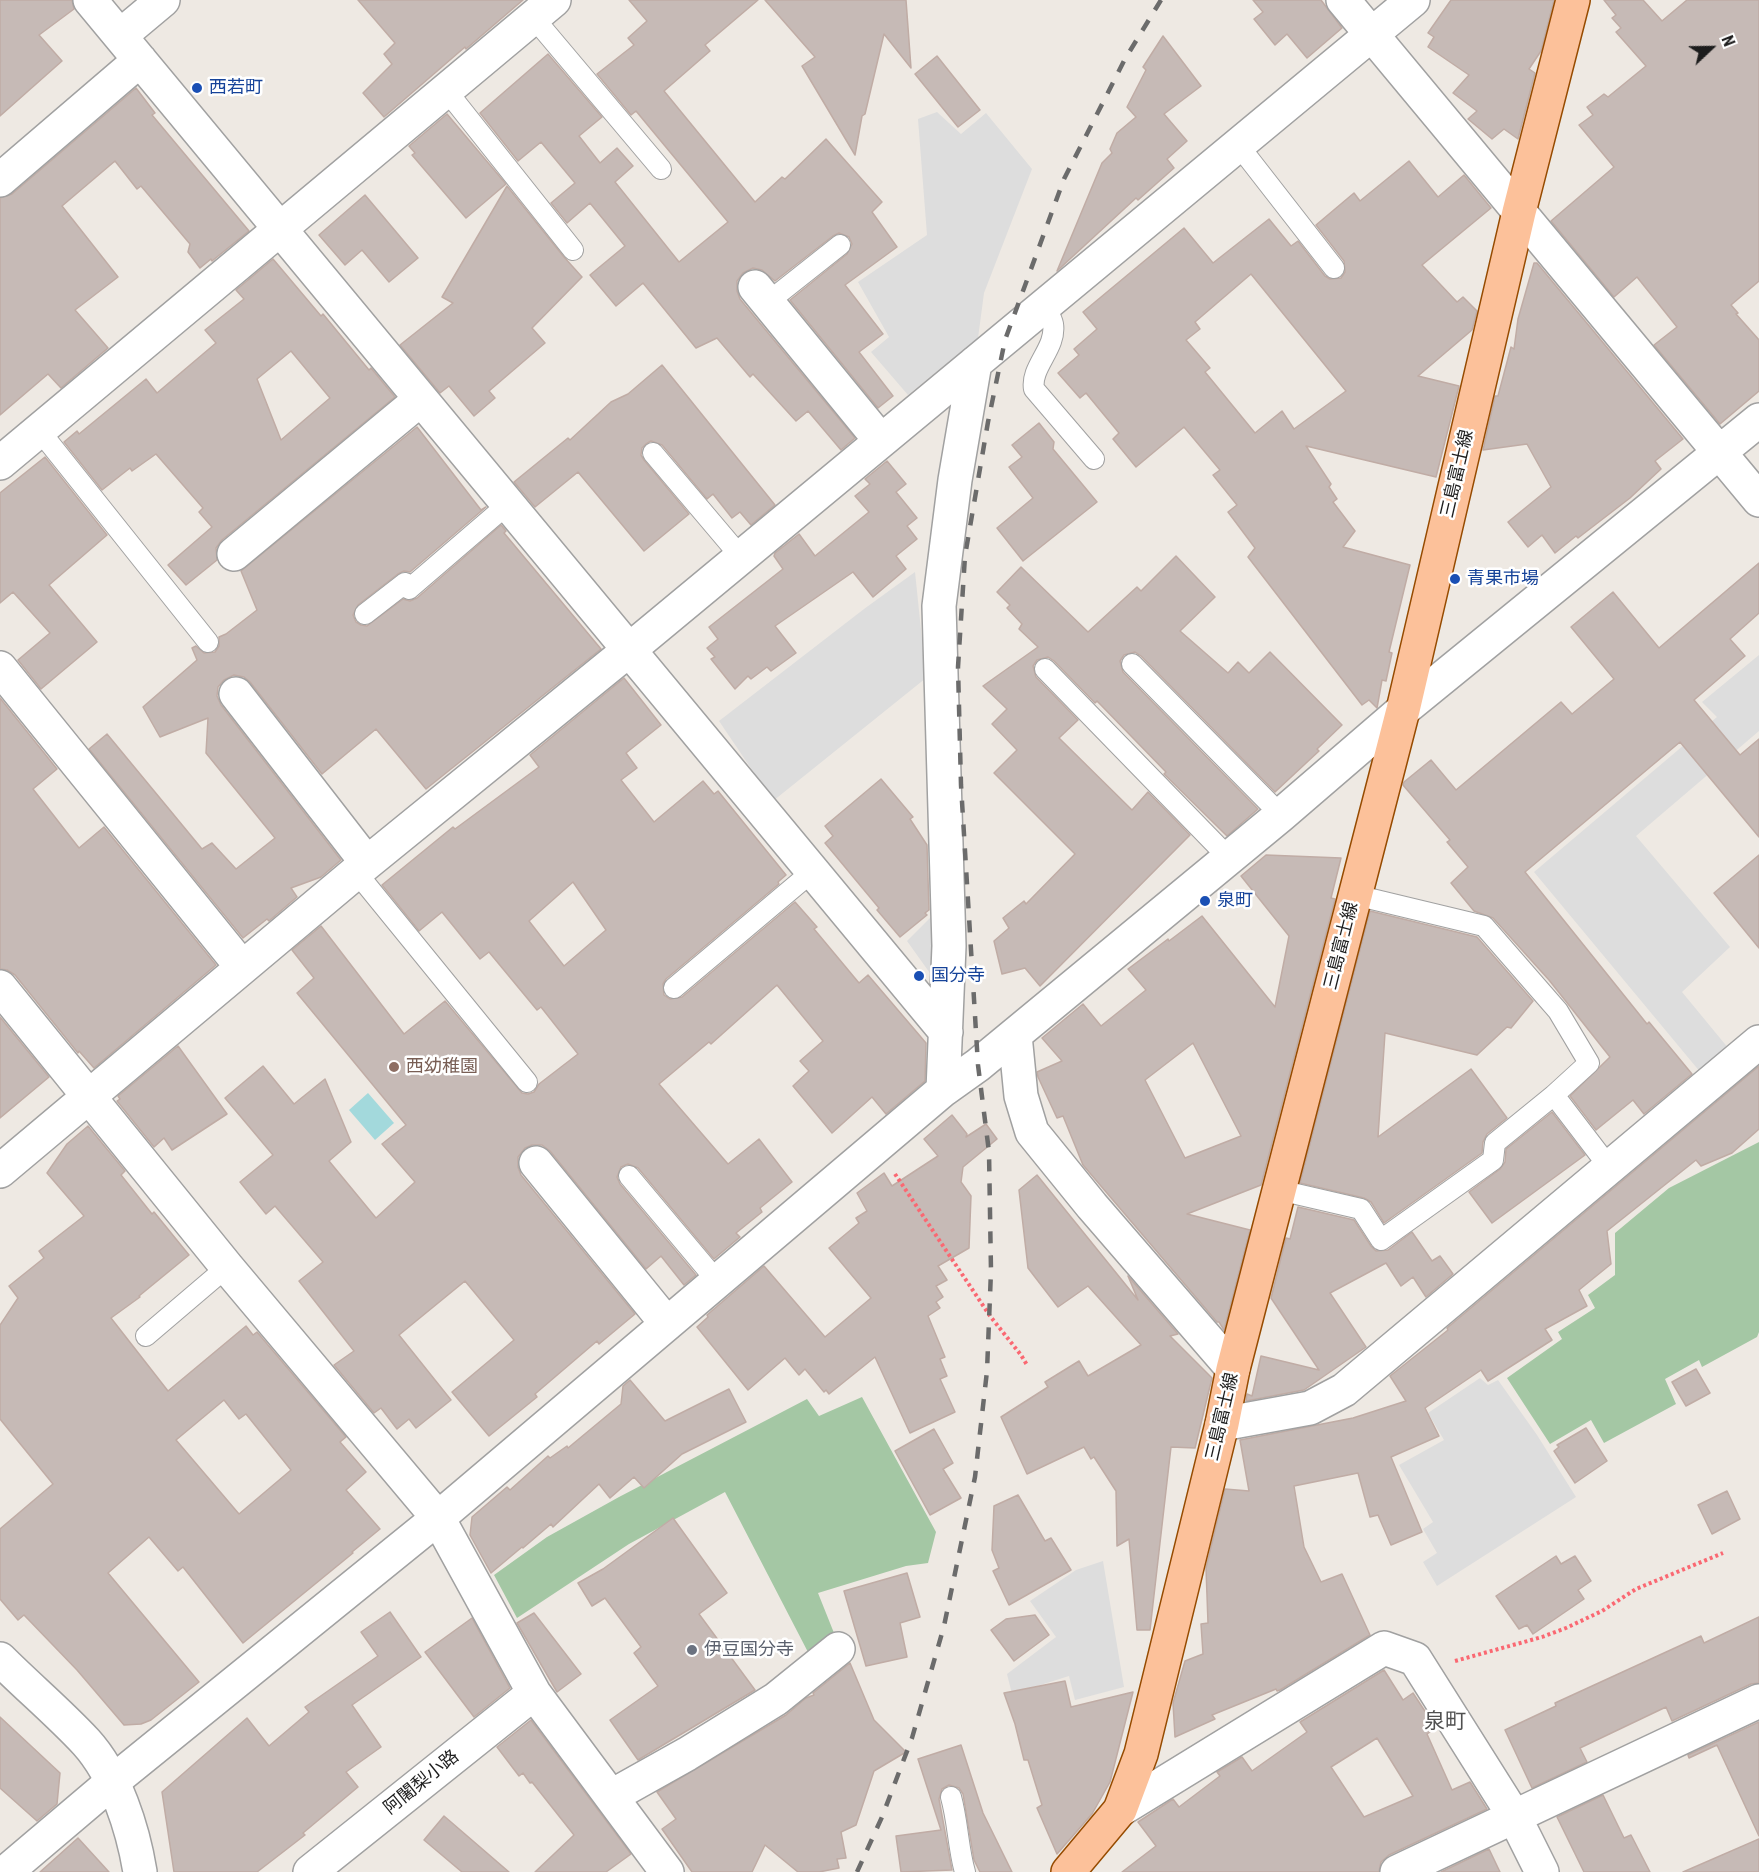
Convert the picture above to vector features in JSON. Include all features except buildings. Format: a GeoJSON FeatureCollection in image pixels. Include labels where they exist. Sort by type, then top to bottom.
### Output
{"type":"FeatureCollection","features":[{"type":"Feature","properties":{"kind":"main road","name":"三島富士線"},"geometry":{"type":"LineString","coordinates":[[1068,1872],[1120,1810],[1141,1754],[1222,1424],[1233,1369],[1403,710],[1519,212],[1573,0]]}},
{"type":"Feature","properties":{"kind":"street"},"geometry":{"type":"LineString","coordinates":[[90,0],[946,1032]]}},
{"type":"Feature","properties":{"kind":"street"},"geometry":{"type":"LineString","coordinates":[[0,180],[130,48],[163,0]]}},
{"type":"Feature","properties":{"kind":"street"},"geometry":{"type":"LineString","coordinates":[[1343,0],[1759,500]]}},
{"type":"Feature","properties":{"kind":"street"},"geometry":{"type":"LineString","coordinates":[[0,1171],[362,867],[629,650],[1413,0]]}},
{"type":"Feature","properties":{"kind":"street"},"geometry":{"type":"LineString","coordinates":[[0,464],[543,9]]}},
{"type":"Feature","properties":{"kind":"street"},"geometry":{"type":"LineString","coordinates":[[761,295],[881,441]]}},
{"type":"Feature","properties":{"kind":"street"},"geometry":{"type":"LineString","coordinates":[[943,1090],[949,946],[939,606],[954,480],[975,363]]}},
{"type":"Feature","properties":{"kind":"street"},"geometry":{"type":"LineString","coordinates":[[234,554],[421,399]]}},
{"type":"Feature","properties":{"kind":"street"},"geometry":{"type":"LineString","coordinates":[[6,1872],[111,1783],[438,1518],[943,1090],[1015,1035],[1281,815],[1403,710],[1759,420]]}},
{"type":"Feature","properties":{"kind":"street"},"geometry":{"type":"LineString","coordinates":[[0,668],[242,967]]}},
{"type":"Feature","properties":{"kind":"street"},"geometry":{"type":"LineString","coordinates":[[236,694],[362,867]]}},
{"type":"Feature","properties":{"kind":"street"},"geometry":{"type":"LineString","coordinates":[[1,990],[89,1095],[227,1267],[438,1518],[534,1693],[667,1872]]}},
{"type":"Feature","properties":{"kind":"street"},"geometry":{"type":"LineString","coordinates":[[1015,1035],[1021,1096],[1032,1132],[1092,1206],[1233,1369]]}},
{"type":"Feature","properties":{"kind":"street"},"geometry":{"type":"LineString","coordinates":[[1222,1424],[1310,1408],[1344,1390],[1759,1042]]}},
{"type":"Feature","properties":{"kind":"street"},"geometry":{"type":"LineString","coordinates":[[536,1163],[667,1324]]}},
{"type":"Feature","properties":{"kind":"street"},"geometry":{"type":"LineString","coordinates":[[1120,1810],[1384,1648],[1414,1659],[1514,1816],[1542,1872]]}},
{"type":"Feature","properties":{"kind":"street"},"geometry":{"type":"LineString","coordinates":[[612,1796],[687,1754],[776,1699],[838,1649]]}},
{"type":"Feature","properties":{"kind":"street"},"geometry":{"type":"LineString","coordinates":[[0,1659],[87,1743],[102,1764],[125,1812],[136,1847],[140,1872]]}},
{"type":"Feature","properties":{"kind":"street","name":"阿闍梨小路"},"geometry":{"type":"LineString","coordinates":[[318,1870],[534,1693]]}},
{"type":"Feature","properties":{"kind":"street"},"geometry":{"type":"LineString","coordinates":[[1397,1872],[1759,1701]]}},
{"type":"Feature","properties":{"kind":"lane"},"geometry":{"type":"LineString","coordinates":[[543,9],[661,169]]}},
{"type":"Feature","properties":{"kind":"lane"},"geometry":{"type":"LineString","coordinates":[[446,90],[573,250]]}},
{"type":"Feature","properties":{"kind":"lane"},"geometry":{"type":"LineString","coordinates":[[1239,146],[1334,268]]}},
{"type":"Feature","properties":{"kind":"lane"},"geometry":{"type":"LineString","coordinates":[[761,295],[840,245]]}},
{"type":"Feature","properties":{"kind":"lane"},"geometry":{"type":"LineString","coordinates":[[1045,306],[1054,324],[1050,347],[1032,381],[1034,389],[1094,459]]}},
{"type":"Feature","properties":{"kind":"lane"},"geometry":{"type":"LineString","coordinates":[[39,430],[208,642]]}},
{"type":"Feature","properties":{"kind":"lane"},"geometry":{"type":"LineString","coordinates":[[652,453],[741,557]]}},
{"type":"Feature","properties":{"kind":"lane"},"geometry":{"type":"LineString","coordinates":[[365,614],[405,583],[409,589],[508,504]]}},
{"type":"Feature","properties":{"kind":"lane"},"geometry":{"type":"LineString","coordinates":[[1132,664],[1281,815]]}},
{"type":"Feature","properties":{"kind":"lane"},"geometry":{"type":"LineString","coordinates":[[1045,669],[1229,858]]}},
{"type":"Feature","properties":{"kind":"lane"},"geometry":{"type":"LineString","coordinates":[[362,867],[527,1082]]}},
{"type":"Feature","properties":{"kind":"lane"},"geometry":{"type":"LineString","coordinates":[[674,988],[813,871]]}},
{"type":"Feature","properties":{"kind":"lane"},"geometry":{"type":"LineString","coordinates":[[1279,1190],[1360,1209],[1381,1240],[1493,1160],[1495,1143],[1554,1095],[1588,1063],[1558,1011],[1484,926],[1355,895]]}},
{"type":"Feature","properties":{"kind":"lane"},"geometry":{"type":"LineString","coordinates":[[1554,1095],[1610,1167]]}},
{"type":"Feature","properties":{"kind":"lane"},"geometry":{"type":"LineString","coordinates":[[628,1176],[717,1281]]}},
{"type":"Feature","properties":{"kind":"lane"},"geometry":{"type":"LineString","coordinates":[[146,1336],[227,1267]]}},
{"type":"Feature","properties":{"kind":"lane"},"geometry":{"type":"LineString","coordinates":[[951,1797],[957,1818],[965,1872]]}},
{"type":"Feature","properties":{"kind":"path"},"geometry":{"type":"LineString","coordinates":[[877,1146],[971,1288],[1027,1365]]}},
{"type":"Feature","properties":{"kind":"path"},"geometry":{"type":"LineString","coordinates":[[1425,1675],[1454,1661],[1542,1637],[1566,1628],[1602,1611],[1636,1589],[1723,1553]]}},
{"type":"Feature","properties":{"kind":"green space"},"geometry":{"type":"Polygon","coordinates":[[[1759,1142],[1759,1332],[1757,1337],[1702,1367],[1699,1360],[1665,1379],[1676,1404],[1604,1443],[1591,1420],[1550,1444],[1507,1378],[1562,1339],[1558,1332],[1595,1308],[1588,1295],[1615,1275],[1615,1233],[1669,1188],[1759,1142]]]}},
{"type":"Feature","properties":{"kind":"green space"},"geometry":{"type":"Polygon","coordinates":[[[862,1397],[936,1532],[928,1563],[906,1566],[818,1593],[836,1638],[810,1656],[725,1492],[629,1544],[517,1618],[494,1575],[547,1537],[807,1399],[819,1416],[862,1397]]]}},
{"type":"Feature","properties":{"kind":"shaded area"},"geometry":{"type":"Polygon","coordinates":[[[937,112],[961,134],[986,113],[1032,169],[984,293],[978,338],[908,395],[871,352],[889,337],[858,282],[927,235],[918,119],[937,112]]]}},
{"type":"Feature","properties":{"kind":"shaded area"},"geometry":{"type":"Polygon","coordinates":[[[915,572],[926,678],[773,801],[719,721],[915,572]]]}},
{"type":"Feature","properties":{"kind":"shaded area"},"geometry":{"type":"Polygon","coordinates":[[[1759,655],[1759,731],[1636,836],[1730,947],[1682,992],[1729,1049],[1701,1073],[1534,872],[1717,717],[1702,702],[1759,655]]]}},
{"type":"Feature","properties":{"kind":"shaded area"},"geometry":{"type":"Polygon","coordinates":[[[939,909],[937,983],[907,941],[939,909]]]}},
{"type":"Feature","properties":{"kind":"shaded area"},"geometry":{"type":"Polygon","coordinates":[[[1480,1378],[1488,1385],[1498,1380],[1537,1435],[1576,1497],[1437,1586],[1423,1562],[1437,1553],[1423,1529],[1433,1522],[1399,1465],[1444,1440],[1428,1413],[1480,1378]]]}},
{"type":"Feature","properties":{"kind":"shaded area"},"geometry":{"type":"Polygon","coordinates":[[[1103,1561],[1124,1687],[1075,1700],[1069,1676],[1012,1694],[1007,1674],[1056,1637],[1030,1601],[1076,1570],[1103,1561]]]}},
{"type":"Feature","properties":{"kind":"water"},"geometry":{"type":"Polygon","coordinates":[[[368,1093],[394,1123],[375,1140],[349,1110],[368,1093]]]}},
{"type":"Feature","properties":{"kind":"railway"},"geometry":{"type":"LineString","coordinates":[[857,1872],[882,1817],[912,1738],[944,1626],[975,1477],[987,1371],[991,1271],[989,1152],[978,1065],[961,785],[958,667],[965,556],[1005,340],[1064,179],[1125,59],[1161,0]]}},
{"type":"Feature","properties":{"kind":"place","name":"西若町"},"geometry":{"type":"Point","coordinates":[197,88]}},
{"type":"Feature","properties":{"kind":"place","name":"青果市場"},"geometry":{"type":"Point","coordinates":[1455,579]}},
{"type":"Feature","properties":{"kind":"place","name":"泉町"},"geometry":{"type":"Point","coordinates":[1205,901]}},
{"type":"Feature","properties":{"kind":"place","name":"国分寺"},"geometry":{"type":"Point","coordinates":[919,976]}},
{"type":"Feature","properties":{"kind":"place","name":"西幼稚園"},"geometry":{"type":"Point","coordinates":[394,1067]}},
{"type":"Feature","properties":{"kind":"place","name":"伊豆国分寺"},"geometry":{"type":"Point","coordinates":[692,1650]}},
{"type":"Feature","properties":{"kind":"district","name":"泉町"},"geometry":{"type":"Point","coordinates":[1445,1723]}}]}
